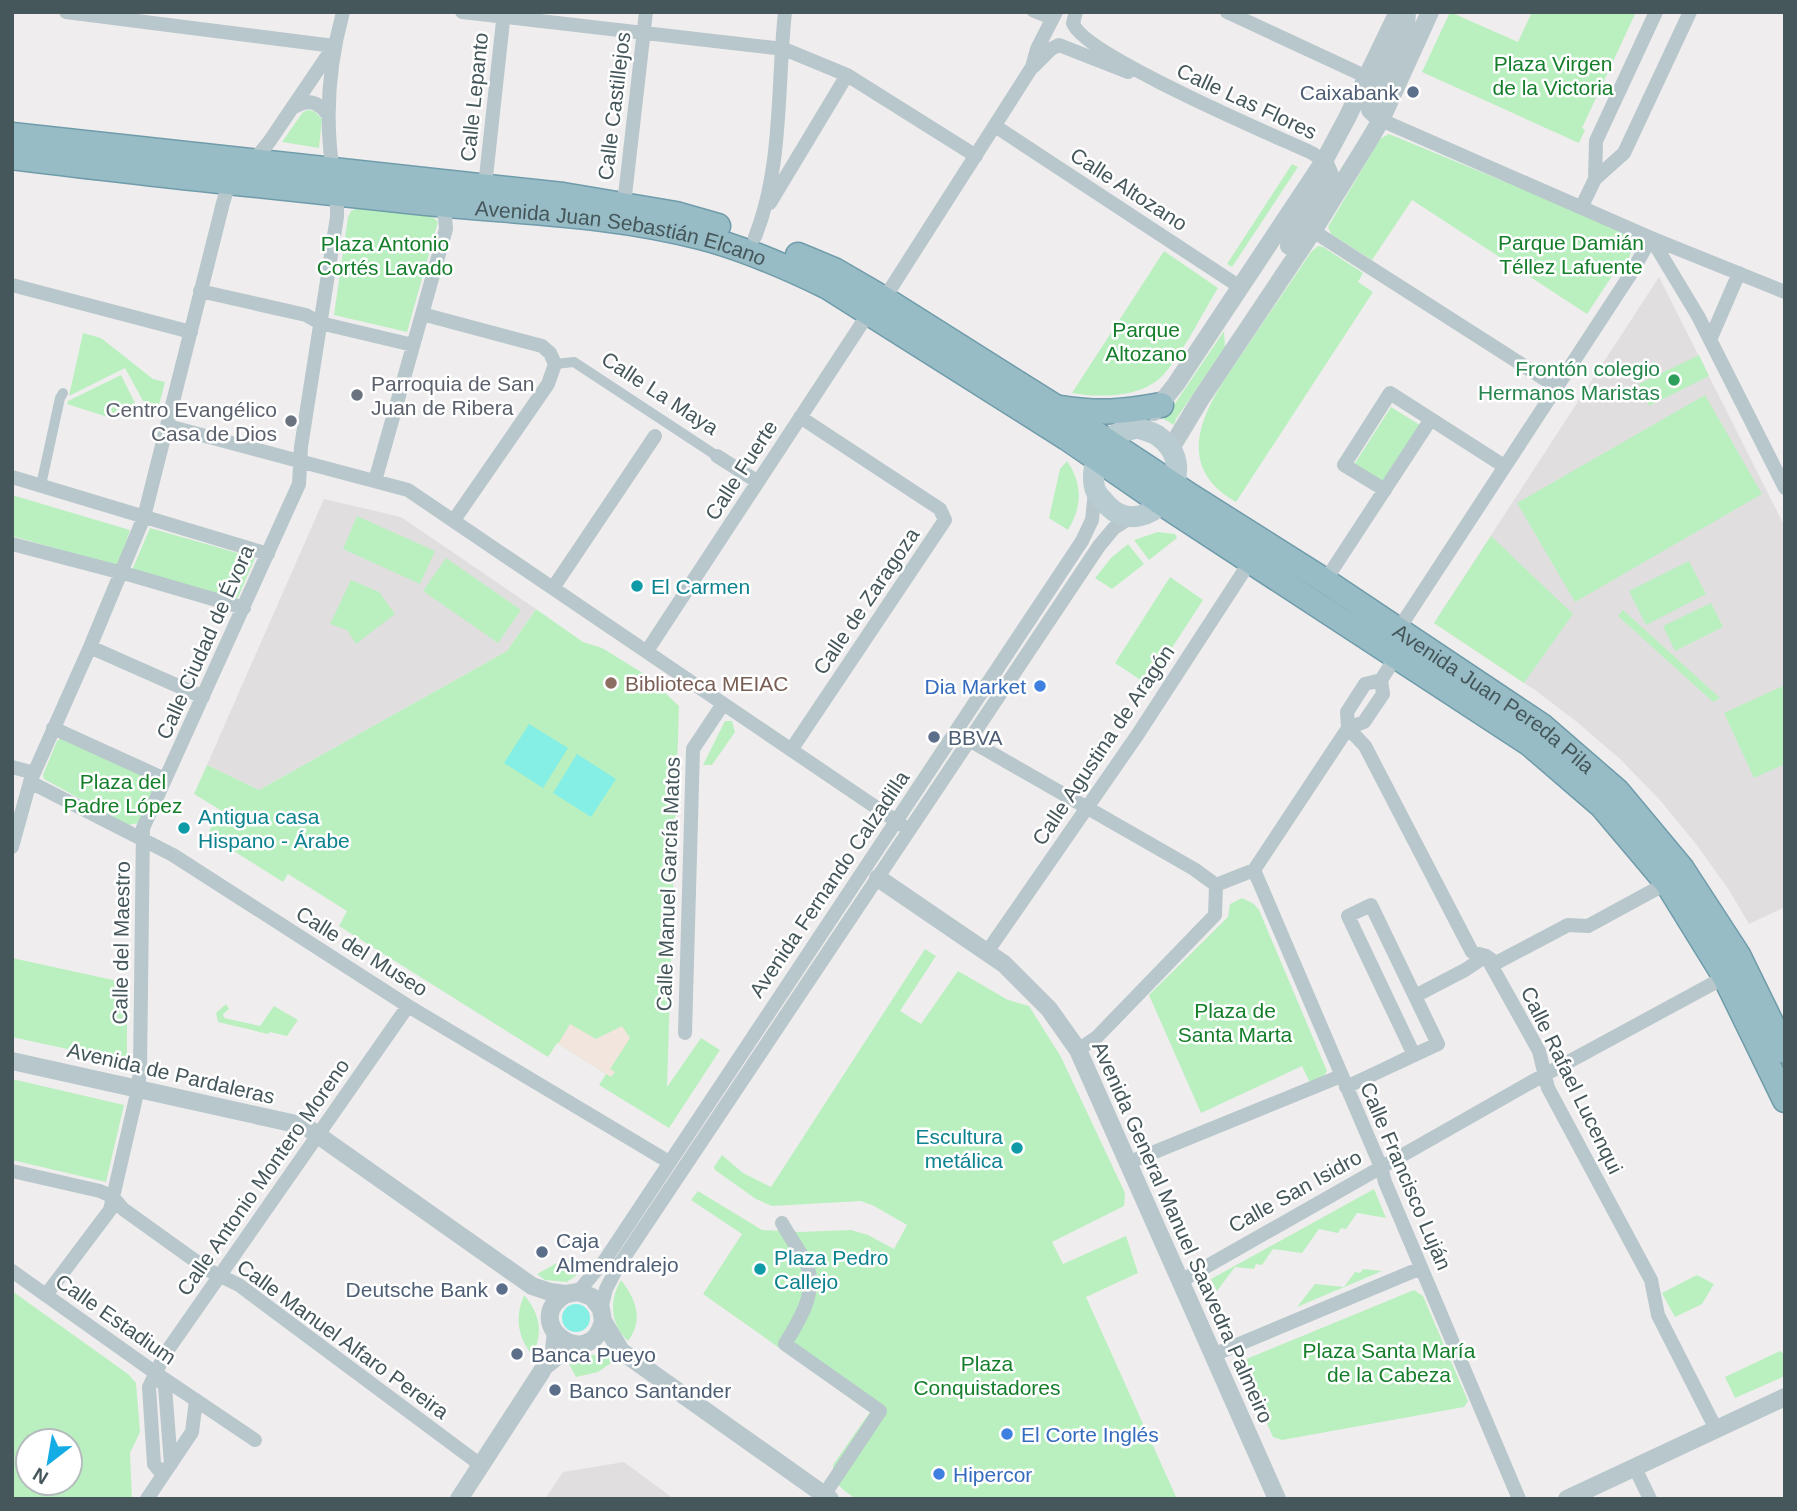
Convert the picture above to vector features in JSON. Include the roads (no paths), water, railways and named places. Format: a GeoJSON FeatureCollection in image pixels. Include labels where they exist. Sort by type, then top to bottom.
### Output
{"type":"FeatureCollection","features":[{"type":"Feature","properties":{"kind":"highway","name":"Avenida Juan Sebastián Elcano"},"geometry":{"type":"LineString","coordinates":[[13,155],[253,162],[439,205],[611,220],[700,237],[786,266],[828,287],[877,305],[1057,408],[1094,463]]}},
{"type":"Feature","properties":{"kind":"highway","name":"Avenida Juan Sebastián Elcano"},"geometry":{"type":"LineString","coordinates":[[13,155],[229,183],[336,182],[485,186],[624,204],[676,214],[755,237],[834,270],[877,305],[1094,463],[1167,493]]}},
{"type":"Feature","properties":{"kind":"highway"},"geometry":{"type":"LineString","coordinates":[[1057,408],[1118,413],[1161,405]]}},
{"type":"Feature","properties":{"kind":"highway","name":"Avenida Juan Pereda Pila"},"geometry":{"type":"LineString","coordinates":[[1167,493],[1251,560],[1530,744],[1602,806],[1667,883],[1725,977],[1785,1100]]}},
{"type":"Feature","properties":{"kind":"highway","name":"Avenida Juan Pereda Pila"},"geometry":{"type":"LineString","coordinates":[[1167,493],[1325,581],[1398,629],[1542,726],[1617,791],[1682,869],[1738,955],[1777,1022],[1785,1051]]}},
{"type":"Feature","properties":{"kind":"main road"},"geometry":{"type":"LineString","coordinates":[[1138,428],[1157,435],[1167,493],[1111,509],[1094,463],[1121,432],[1138,428]]}},
{"type":"Feature","properties":{"kind":"street"},"geometry":{"type":"LineString","coordinates":[[66,12],[132,17],[334,46]]}},
{"type":"Feature","properties":{"kind":"street"},"geometry":{"type":"LineString","coordinates":[[12,847],[32,777],[144,517],[229,183],[253,162],[294,107],[334,46],[343,12]]}},
{"type":"Feature","properties":{"kind":"street"},"geometry":{"type":"LineString","coordinates":[[462,12],[784,49],[847,75],[976,156]]}},
{"type":"Feature","properties":{"kind":"street","name":"Calle Castillejos"},"geometry":{"type":"LineString","coordinates":[[624,204],[646,12]]}},
{"type":"Feature","properties":{"kind":"street"},"geometry":{"type":"LineString","coordinates":[[766,209],[784,49],[785,12]]}},
{"type":"Feature","properties":{"kind":"street"},"geometry":{"type":"LineString","coordinates":[[1032,12],[1054,16]]}},
{"type":"Feature","properties":{"kind":"street"},"geometry":{"type":"LineString","coordinates":[[1227,12],[1367,77]]}},
{"type":"Feature","properties":{"kind":"street"},"geometry":{"type":"LineString","coordinates":[[1138,428],[1161,405],[1324,161],[1398,12]]}},
{"type":"Feature","properties":{"kind":"street"},"geometry":{"type":"LineString","coordinates":[[1407,12],[1406,25],[1370,103],[1370,110],[1381,120],[1582,206],[1651,239],[1785,292]]}},
{"type":"Feature","properties":{"kind":"street"},"geometry":{"type":"LineString","coordinates":[[1167,493],[1230,355],[1313,231],[1381,120],[1430,12]]}},
{"type":"Feature","properties":{"kind":"street"},"geometry":{"type":"LineString","coordinates":[[1595,179],[1596,141],[1656,12]]}},
{"type":"Feature","properties":{"kind":"street"},"geometry":{"type":"LineString","coordinates":[[1582,206],[1595,179],[1624,153],[1690,12]]}},
{"type":"Feature","properties":{"kind":"street","name":"Calle Lepanto"},"geometry":{"type":"LineString","coordinates":[[485,186],[504,15]]}},
{"type":"Feature","properties":{"kind":"street","name":"Calle Las Flores"},"geometry":{"type":"LineString","coordinates":[[1074,15],[1074,29],[1082,37],[1153,80],[1324,161]]}},
{"type":"Feature","properties":{"kind":"street","name":"Calle Fuerte"},"geometry":{"type":"LineString","coordinates":[[1032,68],[1037,49],[1054,16]]}},
{"type":"Feature","properties":{"kind":"street","name":"Calle Fuerte"},"geometry":{"type":"LineString","coordinates":[[647,652],[1032,68],[1051,49],[1059,45]]}},
{"type":"Feature","properties":{"kind":"street","name":"Calle Las Flores"},"geometry":{"type":"LineString","coordinates":[[1059,45],[1114,68],[1153,80]]}},
{"type":"Feature","properties":{"kind":"street","name":"Calle Ciudad de Évora"},"geometry":{"type":"LineString","coordinates":[[143,839],[143,828],[299,484],[301,447],[337,217],[328,115],[334,46]]}},
{"type":"Feature","properties":{"kind":"street"},"geometry":{"type":"LineString","coordinates":[[755,237],[766,209],[847,75]]}},
{"type":"Feature","properties":{"kind":"street"},"geometry":{"type":"LineString","coordinates":[[294,107],[306,101],[314,102],[322,106],[328,115]]}},
{"type":"Feature","properties":{"kind":"street","name":"Calle Altozano"},"geometry":{"type":"LineString","coordinates":[[995,126],[1240,287]]}},
{"type":"Feature","properties":{"kind":"street"},"geometry":{"type":"LineString","coordinates":[[774,147],[783,159],[789,160],[799,155]]}},
{"type":"Feature","properties":{"kind":"street"},"geometry":{"type":"LineString","coordinates":[[1596,149],[1616,160]]}},
{"type":"Feature","properties":{"kind":"street"},"geometry":{"type":"LineString","coordinates":[[1230,355],[1230,339],[1234,327],[1311,213],[1329,180],[1330,175],[1324,161]]}},
{"type":"Feature","properties":{"kind":"street"},"geometry":{"type":"LineString","coordinates":[[375,481],[446,229],[445,216],[439,205]]}},
{"type":"Feature","properties":{"kind":"street"},"geometry":{"type":"LineString","coordinates":[[1311,213],[1313,231]]}},
{"type":"Feature","properties":{"kind":"street"},"geometry":{"type":"LineString","coordinates":[[1313,231],[1557,387]]}},
{"type":"Feature","properties":{"kind":"street"},"geometry":{"type":"LineString","coordinates":[[1651,239],[1710,340],[1783,481]]}},
{"type":"Feature","properties":{"kind":"street"},"geometry":{"type":"LineString","coordinates":[[1398,629],[1651,239]]}},
{"type":"Feature","properties":{"kind":"street"},"geometry":{"type":"LineString","coordinates":[[1710,340],[1739,274]]}},
{"type":"Feature","properties":{"kind":"street"},"geometry":{"type":"LineString","coordinates":[[12,285],[191,332]]}},
{"type":"Feature","properties":{"kind":"street"},"geometry":{"type":"LineString","coordinates":[[201,291],[306,315],[320,323],[413,345]]}},
{"type":"Feature","properties":{"kind":"street","name":"Calle La Maya"},"geometry":{"type":"LineString","coordinates":[[422,314],[542,346],[551,353],[555,364],[574,362],[758,482]]}},
{"type":"Feature","properties":{"kind":"street"},"geometry":{"type":"LineString","coordinates":[[454,520],[548,384],[555,364]]}},
{"type":"Feature","properties":{"kind":"street"},"geometry":{"type":"LineString","coordinates":[[41,485],[60,398],[64,393]]}},
{"type":"Feature","properties":{"kind":"street"},"geometry":{"type":"LineString","coordinates":[[1385,490],[1343,465],[1390,393],[1504,466]]}},
{"type":"Feature","properties":{"kind":"street","name":"Calle de Zaragoza"},"geometry":{"type":"LineString","coordinates":[[791,750],[945,520],[940,509],[800,418]]}},
{"type":"Feature","properties":{"kind":"street"},"geometry":{"type":"LineString","coordinates":[[1325,581],[1431,419]]}},
{"type":"Feature","properties":{"kind":"street"},"geometry":{"type":"LineString","coordinates":[[168,426],[408,490],[909,830]]}},
{"type":"Feature","properties":{"kind":"street"},"geometry":{"type":"LineString","coordinates":[[553,588],[655,436]]}},
{"type":"Feature","properties":{"kind":"street","name":"Avenida Fernando Calzadilla"},"geometry":{"type":"LineString","coordinates":[[602,1315],[606,1289],[617,1268],[871,873],[896,821],[1082,541],[1092,520],[1094,463]]}},
{"type":"Feature","properties":{"kind":"street"},"geometry":{"type":"LineString","coordinates":[[12,477],[268,554]]}},
{"type":"Feature","properties":{"kind":"street","name":"Avenida Fernando Calzadilla"},"geometry":{"type":"LineString","coordinates":[[572,1293],[605,1260],[669,1163],[871,873],[909,830],[1099,546],[1114,528],[1167,493]]}},
{"type":"Feature","properties":{"kind":"street"},"geometry":{"type":"LineString","coordinates":[[12,544],[244,608]]}},
{"type":"Feature","properties":{"kind":"street","name":"Calle Agustina de Aragón"},"geometry":{"type":"LineString","coordinates":[[987,952],[1251,560]]}},
{"type":"Feature","properties":{"kind":"street"},"geometry":{"type":"LineString","coordinates":[[90,647],[203,697]]}},
{"type":"Feature","properties":{"kind":"street"},"geometry":{"type":"LineString","coordinates":[[1216,886],[1254,870],[1348,728],[1347,712],[1365,684],[1381,680],[1397,655]]}},
{"type":"Feature","properties":{"kind":"street","name":"Calle Manuel García Matos"},"geometry":{"type":"LineString","coordinates":[[685,1033],[693,749],[723,704]]}},
{"type":"Feature","properties":{"kind":"street","name":"Calle Rafael Lucenqui"},"geometry":{"type":"LineString","coordinates":[[1348,728],[1366,746],[1472,952],[1486,956],[1539,1051],[1548,1088],[1651,1280],[1658,1315],[1716,1429]]}},
{"type":"Feature","properties":{"kind":"street"},"geometry":{"type":"LineString","coordinates":[[53,729],[165,779]]}},
{"type":"Feature","properties":{"kind":"street"},"geometry":{"type":"LineString","coordinates":[[969,740],[1194,869],[1216,886]]}},
{"type":"Feature","properties":{"kind":"street","name":"Calle del Museo"},"geometry":{"type":"LineString","coordinates":[[12,767],[173,855],[408,1006],[669,1163]]}},
{"type":"Feature","properties":{"kind":"street","name":"Calle del Maestro"},"geometry":{"type":"LineString","coordinates":[[46,1296],[110,1210],[138,1089],[141,1059],[143,839]]}},
{"type":"Feature","properties":{"kind":"street","name":"Calle Francisco Luján"},"geometry":{"type":"LineString","coordinates":[[1254,870],[1519,1499]]}},
{"type":"Feature","properties":{"kind":"street","name":"Avenida General Manuel Saavedra Palmeiro"},"geometry":{"type":"LineString","coordinates":[[871,873],[1004,964],[1049,1009],[1078,1050],[1130,1162],[1277,1499]]}},
{"type":"Feature","properties":{"kind":"street"},"geometry":{"type":"LineString","coordinates":[[1415,996],[1486,956],[1496,963],[1568,925],[1588,926],[1667,883]]}},
{"type":"Feature","properties":{"kind":"street"},"geometry":{"type":"LineString","coordinates":[[1078,1050],[1097,1037],[1216,915],[1216,886]]}},
{"type":"Feature","properties":{"kind":"street"},"geometry":{"type":"LineString","coordinates":[[1130,1162],[1414,1055],[1438,1044],[1371,905],[1348,916],[1414,1055]]}},
{"type":"Feature","properties":{"kind":"street","name":"Calle San Isidro"},"geometry":{"type":"LineString","coordinates":[[1181,1281],[1725,977]]}},
{"type":"Feature","properties":{"kind":"street","name":"Calle Antonio Montero Moreno"},"geometry":{"type":"LineString","coordinates":[[157,1374],[165,1354],[408,1006]]}},
{"type":"Feature","properties":{"kind":"street","name":"Avenida de Pardaleras"},"geometry":{"type":"LineString","coordinates":[[12,1061],[305,1126],[532,1286],[550,1292],[572,1293]]}},
{"type":"Feature","properties":{"kind":"street"},"geometry":{"type":"LineString","coordinates":[[12,1171],[100,1191],[113,1197]]}},
{"type":"Feature","properties":{"kind":"street","name":"Calle Manuel Alfaro Pereira"},"geometry":{"type":"LineString","coordinates":[[113,1197],[123,1209],[208,1270],[239,1285],[482,1466]]}},
{"type":"Feature","properties":{"kind":"street"},"geometry":{"type":"LineString","coordinates":[[576,1345],[564,1341],[554,1331],[550,1320],[551,1310],[557,1301],[572,1293],[592,1297],[621,1351],[827,1497],[880,1411],[785,1344],[809,1297],[809,1282],[807,1263],[782,1223]]}},
{"type":"Feature","properties":{"kind":"street"},"geometry":{"type":"LineString","coordinates":[[1213,1355],[1421,1268]]}},
{"type":"Feature","properties":{"kind":"street","name":"Calle Estadium"},"geometry":{"type":"LineString","coordinates":[[12,1271],[255,1440]]}},
{"type":"Feature","properties":{"kind":"street"},"geometry":{"type":"LineString","coordinates":[[542,1371],[576,1345],[594,1338],[602,1315]]}},
{"type":"Feature","properties":{"kind":"street"},"geometry":{"type":"LineString","coordinates":[[459,1499],[542,1371],[552,1351],[554,1331]]}},
{"type":"Feature","properties":{"kind":"street"},"geometry":{"type":"LineString","coordinates":[[157,1374],[165,1387],[167,1470]]}},
{"type":"Feature","properties":{"kind":"street"},"geometry":{"type":"LineString","coordinates":[[1567,1499],[1785,1397]]}},
{"type":"Feature","properties":{"kind":"street"},"geometry":{"type":"LineString","coordinates":[[147,1499],[192,1432],[197,1400]]}},
{"type":"Feature","properties":{"kind":"street"},"geometry":{"type":"LineString","coordinates":[[1635,1468],[1650,1499]]}},
{"type":"Feature","properties":{"kind":"water"},"geometry":{"type":"Polygon","coordinates":[[[529,724],[568,748],[543,788],[504,763],[529,724]]]}},
{"type":"Feature","properties":{"kind":"water"},"geometry":{"type":"Polygon","coordinates":[[[577,754],[616,779],[591,817],[553,793],[577,754]]]}},
{"type":"Feature","properties":{"kind":"water"},"geometry":{"type":"Polygon","coordinates":[[[576,1304],[586,1308],[590,1318],[586,1328],[576,1332],[566,1328],[562,1318],[566,1308],[576,1304]]]}},
{"type":"Feature","properties":{"kind":"place","name":"Caixabank"},"geometry":{"type":"Point","coordinates":[1413,92]}},
{"type":"Feature","properties":{"kind":"place","name":"Frontón colegio Hermanos Maristas"},"geometry":{"type":"Point","coordinates":[1674,380]}},
{"type":"Feature","properties":{"kind":"place","name":"Parroquia de San Juan de Ribera"},"geometry":{"type":"Point","coordinates":[357,395]}},
{"type":"Feature","properties":{"kind":"place","name":"Centro Evangélico Casa de Dios"},"geometry":{"type":"Point","coordinates":[291,421]}},
{"type":"Feature","properties":{"kind":"place","name":"El Carmen"},"geometry":{"type":"Point","coordinates":[637,586]}},
{"type":"Feature","properties":{"kind":"place","name":"Biblioteca MEIAC"},"geometry":{"type":"Point","coordinates":[611,683]}},
{"type":"Feature","properties":{"kind":"place","name":"Dia Market"},"geometry":{"type":"Point","coordinates":[1040,686]}},
{"type":"Feature","properties":{"kind":"place","name":"BBVA"},"geometry":{"type":"Point","coordinates":[934,737]}},
{"type":"Feature","properties":{"kind":"place","name":"Antigua casa Hispano - Árabe"},"geometry":{"type":"Point","coordinates":[184,828]}},
{"type":"Feature","properties":{"kind":"place","name":"Escultura metálica"},"geometry":{"type":"Point","coordinates":[1017,1148]}},
{"type":"Feature","properties":{"kind":"place","name":"Caja Almendralejo"},"geometry":{"type":"Point","coordinates":[542,1252]}},
{"type":"Feature","properties":{"kind":"place","name":"Plaza Pedro Callejo"},"geometry":{"type":"Point","coordinates":[760,1269]}},
{"type":"Feature","properties":{"kind":"place","name":"Deutsche Bank"},"geometry":{"type":"Point","coordinates":[502,1289]}},
{"type":"Feature","properties":{"kind":"place","name":"Banca Pueyo"},"geometry":{"type":"Point","coordinates":[517,1354]}},
{"type":"Feature","properties":{"kind":"place","name":"Banco Santander"},"geometry":{"type":"Point","coordinates":[555,1390]}},
{"type":"Feature","properties":{"kind":"place","name":"El Corte Inglés"},"geometry":{"type":"Point","coordinates":[1007,1434]}},
{"type":"Feature","properties":{"kind":"place","name":"Hipercor"},"geometry":{"type":"Point","coordinates":[939,1474]}},
{"type":"Feature","properties":{"kind":"park label","name":"Plaza Virgen de la Victoria"},"geometry":{"type":"Point","coordinates":[1553,75]}},
{"type":"Feature","properties":{"kind":"park label","name":"Parque Damián Téllez Lafuente"},"geometry":{"type":"Point","coordinates":[1571,254]}},
{"type":"Feature","properties":{"kind":"park label","name":"Plaza Antonio Cortés Lavado"},"geometry":{"type":"Point","coordinates":[385,255]}},
{"type":"Feature","properties":{"kind":"park label","name":"Parque Altozano"},"geometry":{"type":"Point","coordinates":[1146,341]}},
{"type":"Feature","properties":{"kind":"park label","name":"Plaza del Padre López"},"geometry":{"type":"Point","coordinates":[123,793]}},
{"type":"Feature","properties":{"kind":"park label","name":"Plaza de Santa Marta"},"geometry":{"type":"Point","coordinates":[1235,1022]}},
{"type":"Feature","properties":{"kind":"park label","name":"Plaza Santa María de la Cabeza"},"geometry":{"type":"Point","coordinates":[1389,1362]}},
{"type":"Feature","properties":{"kind":"park label","name":"Plaza Conquistadores"},"geometry":{"type":"Point","coordinates":[987,1375]}}]}
